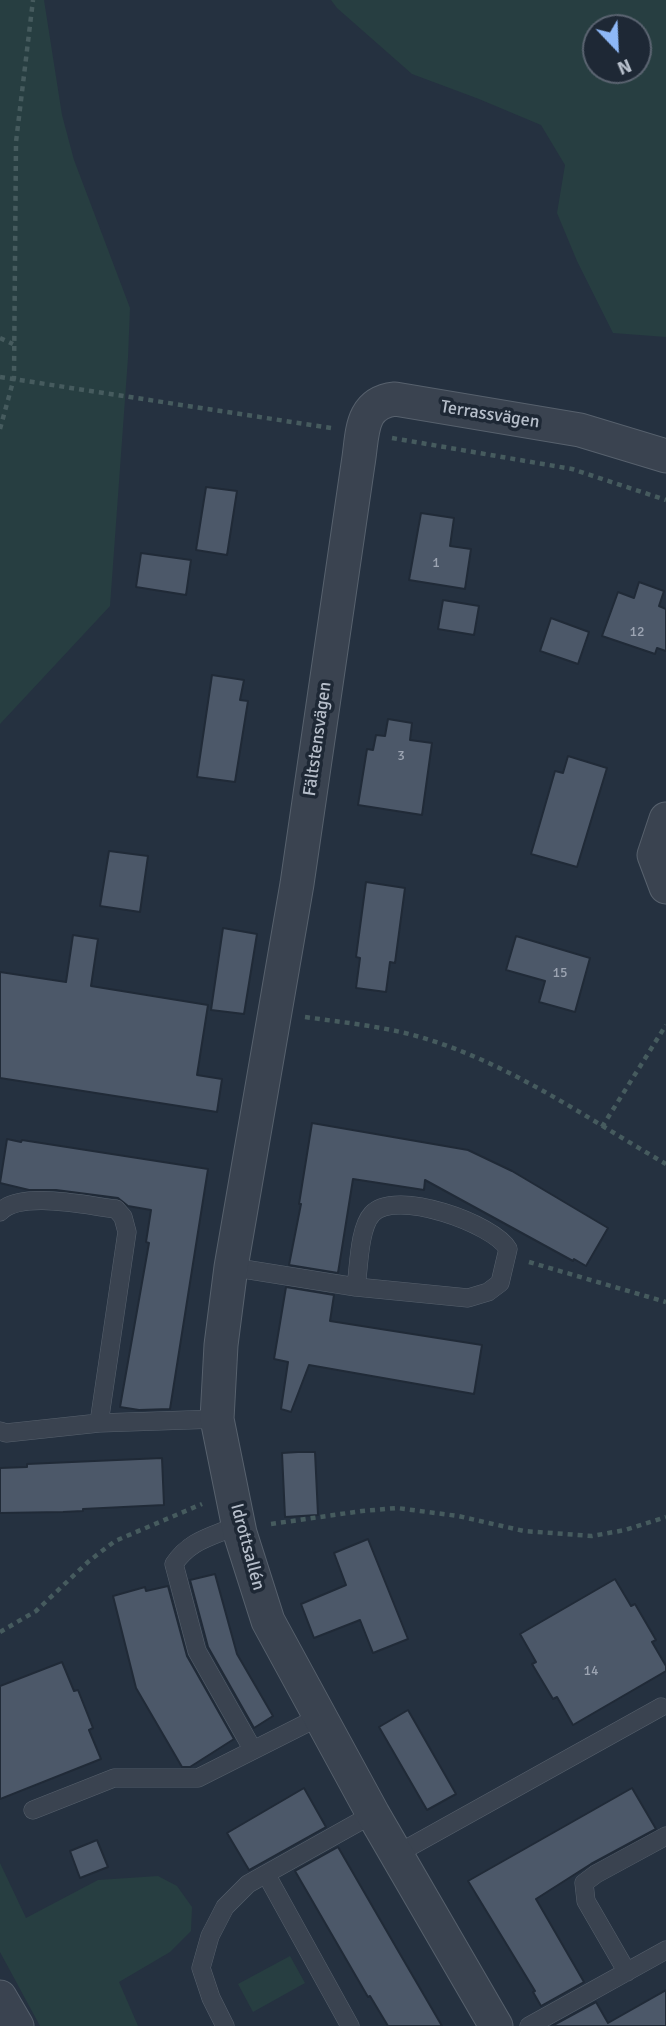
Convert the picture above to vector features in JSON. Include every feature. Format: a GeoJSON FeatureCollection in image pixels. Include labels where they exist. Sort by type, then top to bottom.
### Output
{"type":"FeatureCollection","features":[{"type":"Feature","properties":{"kind":"street","name":"Terrassvägen"},"geometry":{"type":"LineString","coordinates":[[361,449],[369,411],[376,403],[395,399],[580,430],[666,456]]}},
{"type":"Feature","properties":{"kind":"street","name":"Fältstensvägen"},"geometry":{"type":"LineString","coordinates":[[276,1013],[361,449]]}},
{"type":"Feature","properties":{"kind":"street"},"geometry":{"type":"LineString","coordinates":[[666,819],[654,855],[666,887]]}},
{"type":"Feature","properties":{"kind":"street","name":"Idrottsallén"},"geometry":{"type":"LineString","coordinates":[[276,1013],[231,1267],[221,1345],[218,1419],[239,1529],[268,1621],[373,1814],[496,2026]]}},
{"type":"Feature","properties":{"kind":"street"},"geometry":{"type":"LineString","coordinates":[[0,1997],[16,2026]]}},
{"type":"Feature","properties":{"kind":"lane"},"geometry":{"type":"LineString","coordinates":[[0,1212],[6,1206],[47,1201],[116,1209],[123,1217],[127,1232],[99,1423]]}},
{"type":"Feature","properties":{"kind":"lane"},"geometry":{"type":"LineString","coordinates":[[231,1267],[356,1287],[468,1298],[488,1292],[500,1283],[508,1256],[505,1243],[460,1219],[418,1205],[404,1203],[385,1206],[369,1217],[364,1228],[356,1287]]}},
{"type":"Feature","properties":{"kind":"lane"},"geometry":{"type":"LineString","coordinates":[[0,1431],[6,1433],[99,1423],[218,1419]]}},
{"type":"Feature","properties":{"kind":"lane"},"geometry":{"type":"LineString","coordinates":[[239,1529],[193,1542],[174,1564],[197,1651],[253,1750]]}},
{"type":"Feature","properties":{"kind":"lane"},"geometry":{"type":"LineString","coordinates":[[397,1854],[661,1707]]}},
{"type":"Feature","properties":{"kind":"lane"},"geometry":{"type":"LineString","coordinates":[[33,1810],[114,1778],[198,1778],[319,1717]]}},
{"type":"Feature","properties":{"kind":"lane"},"geometry":{"type":"LineString","coordinates":[[225,2026],[211,1998],[201,1968],[210,1937],[225,1907],[248,1884],[373,1814]]}},
{"type":"Feature","properties":{"kind":"lane"},"geometry":{"type":"LineString","coordinates":[[627,1972],[586,1901],[584,1884],[596,1874],[666,1836]]}},
{"type":"Feature","properties":{"kind":"lane"},"geometry":{"type":"LineString","coordinates":[[265,1874],[350,2026]]}},
{"type":"Feature","properties":{"kind":"lane"},"geometry":{"type":"LineString","coordinates":[[529,2026],[666,1950]]}},
{"type":"Feature","properties":{"kind":"path"},"geometry":{"type":"LineString","coordinates":[[0,429],[14,379],[16,142],[33,0]]}},
{"type":"Feature","properties":{"kind":"path"},"geometry":{"type":"LineString","coordinates":[[0,338],[13,344]]}},
{"type":"Feature","properties":{"kind":"path"},"geometry":{"type":"LineString","coordinates":[[0,377],[361,449],[572,469],[666,499]]}},
{"type":"Feature","properties":{"kind":"path"},"geometry":{"type":"LineString","coordinates":[[276,1013],[376,1028],[430,1040],[492,1065],[552,1096],[666,1164]]}},
{"type":"Feature","properties":{"kind":"path"},"geometry":{"type":"LineString","coordinates":[[602,1127],[666,1025]]}},
{"type":"Feature","properties":{"kind":"path"},"geometry":{"type":"LineString","coordinates":[[508,1256],[666,1302]]}},
{"type":"Feature","properties":{"kind":"path"},"geometry":{"type":"LineString","coordinates":[[0,1632],[36,1611],[89,1561],[115,1541],[186,1509],[233,1493]]}},
{"type":"Feature","properties":{"kind":"path"},"geometry":{"type":"LineString","coordinates":[[239,1529],[281,1521],[397,1508],[458,1516],[524,1531],[592,1536],[625,1530],[666,1517]]}},
{"type":"Feature","properties":{"kind":"green space"},"geometry":{"type":"Polygon","coordinates":[[[0,0],[44,0],[62,115],[74,160],[130,308],[110,606],[0,724],[0,0]]]}},
{"type":"Feature","properties":{"kind":"green space"},"geometry":{"type":"Polygon","coordinates":[[[331,0],[666,0],[666,337],[613,333],[577,261],[557,213],[565,165],[541,125],[412,74],[331,0]]]}},
{"type":"Feature","properties":{"kind":"green space"},"geometry":{"type":"Polygon","coordinates":[[[0,1863],[26,1918],[98,1880],[158,1876],[177,1886],[192,1907],[191,1931],[170,1952],[119,1982],[138,2026],[40,2026],[0,1952],[0,1863]]]}},
{"type":"Feature","properties":{"kind":"green space"},"geometry":{"type":"Polygon","coordinates":[[[290,1956],[305,1983],[253,2012],[238,1984],[290,1956]]]}},
{"type":"Feature","properties":{"kind":"building"},"geometry":{"type":"Polygon","coordinates":[[[206,487],[237,491],[227,555],[196,550],[206,487]]]}},
{"type":"Feature","properties":{"kind":"building"},"geometry":{"type":"Polygon","coordinates":[[[421,513],[454,518],[450,546],[471,549],[465,589],[409,580],[421,513]]]}},
{"type":"Feature","properties":{"kind":"building"},"geometry":{"type":"Polygon","coordinates":[[[141,553],[191,560],[186,595],[136,587],[141,553]]]}},
{"type":"Feature","properties":{"kind":"building"},"geometry":{"type":"Polygon","coordinates":[[[639,582],[664,591],[659,606],[666,609],[666,651],[657,648],[655,654],[602,636],[618,592],[634,598],[639,582]]]}},
{"type":"Feature","properties":{"kind":"building"},"geometry":{"type":"Polygon","coordinates":[[[443,600],[479,606],[474,635],[438,629],[443,600]]]}},
{"type":"Feature","properties":{"kind":"building"},"geometry":{"type":"Polygon","coordinates":[[[551,618],[589,632],[578,664],[540,651],[551,618]]]}},
{"type":"Feature","properties":{"kind":"building"},"geometry":{"type":"Polygon","coordinates":[[[212,675],[244,680],[240,700],[248,701],[235,782],[197,777],[212,675]]]}},
{"type":"Feature","properties":{"kind":"building"},"geometry":{"type":"Polygon","coordinates":[[[388,719],[412,723],[410,740],[432,743],[422,815],[358,805],[367,749],[373,750],[376,735],[385,736],[388,719]]]}},
{"type":"Feature","properties":{"kind":"building"},"geometry":{"type":"Polygon","coordinates":[[[568,756],[607,768],[577,867],[531,854],[555,771],[563,773],[568,756]]]}},
{"type":"Feature","properties":{"kind":"building"},"geometry":{"type":"Polygon","coordinates":[[[109,851],[148,856],[140,912],[100,906],[109,851]]]}},
{"type":"Feature","properties":{"kind":"building"},"geometry":{"type":"Polygon","coordinates":[[[366,882],[405,888],[395,963],[390,962],[386,992],[356,988],[360,958],[356,957],[366,882]]]}},
{"type":"Feature","properties":{"kind":"building"},"geometry":{"type":"Polygon","coordinates":[[[223,928],[257,934],[244,1014],[211,1010],[223,928]]]}},
{"type":"Feature","properties":{"kind":"building"},"geometry":{"type":"Polygon","coordinates":[[[73,935],[98,939],[91,986],[208,1005],[197,1075],[222,1079],[217,1112],[0,1078],[0,972],[66,982],[73,935]]]}},
{"type":"Feature","properties":{"kind":"building"},"geometry":{"type":"Polygon","coordinates":[[[516,936],[590,958],[575,1012],[539,1002],[545,981],[506,970],[516,936]]]}},
{"type":"Feature","properties":{"kind":"building"},"geometry":{"type":"Polygon","coordinates":[[[312,1123],[468,1150],[512,1171],[608,1228],[586,1266],[425,1180],[424,1190],[353,1179],[338,1273],[289,1265],[312,1123]]]}},
{"type":"Feature","properties":{"kind":"building"},"geometry":{"type":"Polygon","coordinates":[[[7,1139],[208,1169],[170,1409],[139,1410],[120,1407],[149,1243],[146,1242],[151,1210],[128,1206],[118,1198],[56,1190],[29,1190],[0,1183],[7,1139]]]}},
{"type":"Feature","properties":{"kind":"building"},"geometry":{"type":"Polygon","coordinates":[[[286,1287],[334,1295],[330,1321],[482,1345],[474,1394],[309,1365],[291,1412],[281,1409],[288,1362],[274,1359],[286,1287]]]}},
{"type":"Feature","properties":{"kind":"building"},"geometry":{"type":"Polygon","coordinates":[[[315,1452],[318,1515],[285,1517],[282,1453],[315,1452]]]}},
{"type":"Feature","properties":{"kind":"building"},"geometry":{"type":"Polygon","coordinates":[[[162,1458],[164,1505],[0,1513],[0,1468],[27,1467],[27,1464],[162,1458]]]}},
{"type":"Feature","properties":{"kind":"building"},"geometry":{"type":"Polygon","coordinates":[[[368,1539],[408,1639],[373,1653],[360,1620],[314,1638],[301,1604],[346,1585],[334,1553],[368,1539]]]}},
{"type":"Feature","properties":{"kind":"building"},"geometry":{"type":"Polygon","coordinates":[[[215,1574],[237,1654],[273,1716],[254,1728],[208,1647],[190,1580],[215,1574]]]}},
{"type":"Feature","properties":{"kind":"building"},"geometry":{"type":"Polygon","coordinates":[[[615,1579],[631,1606],[635,1604],[656,1640],[652,1642],[666,1666],[666,1671],[573,1725],[557,1697],[553,1699],[532,1664],[536,1662],[520,1634],[615,1579]]]}},
{"type":"Feature","properties":{"kind":"building"},"geometry":{"type":"Polygon","coordinates":[[[168,1586],[187,1656],[234,1739],[190,1767],[182,1767],[136,1688],[113,1596],[145,1587],[146,1591],[168,1586]]]}},
{"type":"Feature","properties":{"kind":"building"},"geometry":{"type":"Polygon","coordinates":[[[62,1662],[74,1691],[78,1690],[93,1728],[89,1730],[101,1759],[0,1799],[0,1686],[62,1662]]]}},
{"type":"Feature","properties":{"kind":"building"},"geometry":{"type":"Polygon","coordinates":[[[408,1710],[456,1794],[427,1810],[379,1727],[408,1710]]]}},
{"type":"Feature","properties":{"kind":"building"},"geometry":{"type":"Polygon","coordinates":[[[304,1788],[326,1827],[249,1870],[227,1833],[304,1788]]]}},
{"type":"Feature","properties":{"kind":"building"},"geometry":{"type":"Polygon","coordinates":[[[632,1788],[656,1829],[591,1864],[536,1899],[584,1982],[541,2006],[533,1992],[535,1991],[468,1881],[632,1788]]]}},
{"type":"Feature","properties":{"kind":"building"},"geometry":{"type":"Polygon","coordinates":[[[97,1840],[108,1867],[80,1878],[70,1851],[97,1840]]]}},
{"type":"Feature","properties":{"kind":"building"},"geometry":{"type":"Polygon","coordinates":[[[338,1847],[442,2026],[388,2026],[370,1996],[368,1997],[295,1871],[338,1847]]]}},
{"type":"Feature","properties":{"kind":"building"},"geometry":{"type":"Polygon","coordinates":[[[666,1990],[666,2026],[552,2026],[596,2002],[608,2023],[666,1990]]]}}]}
